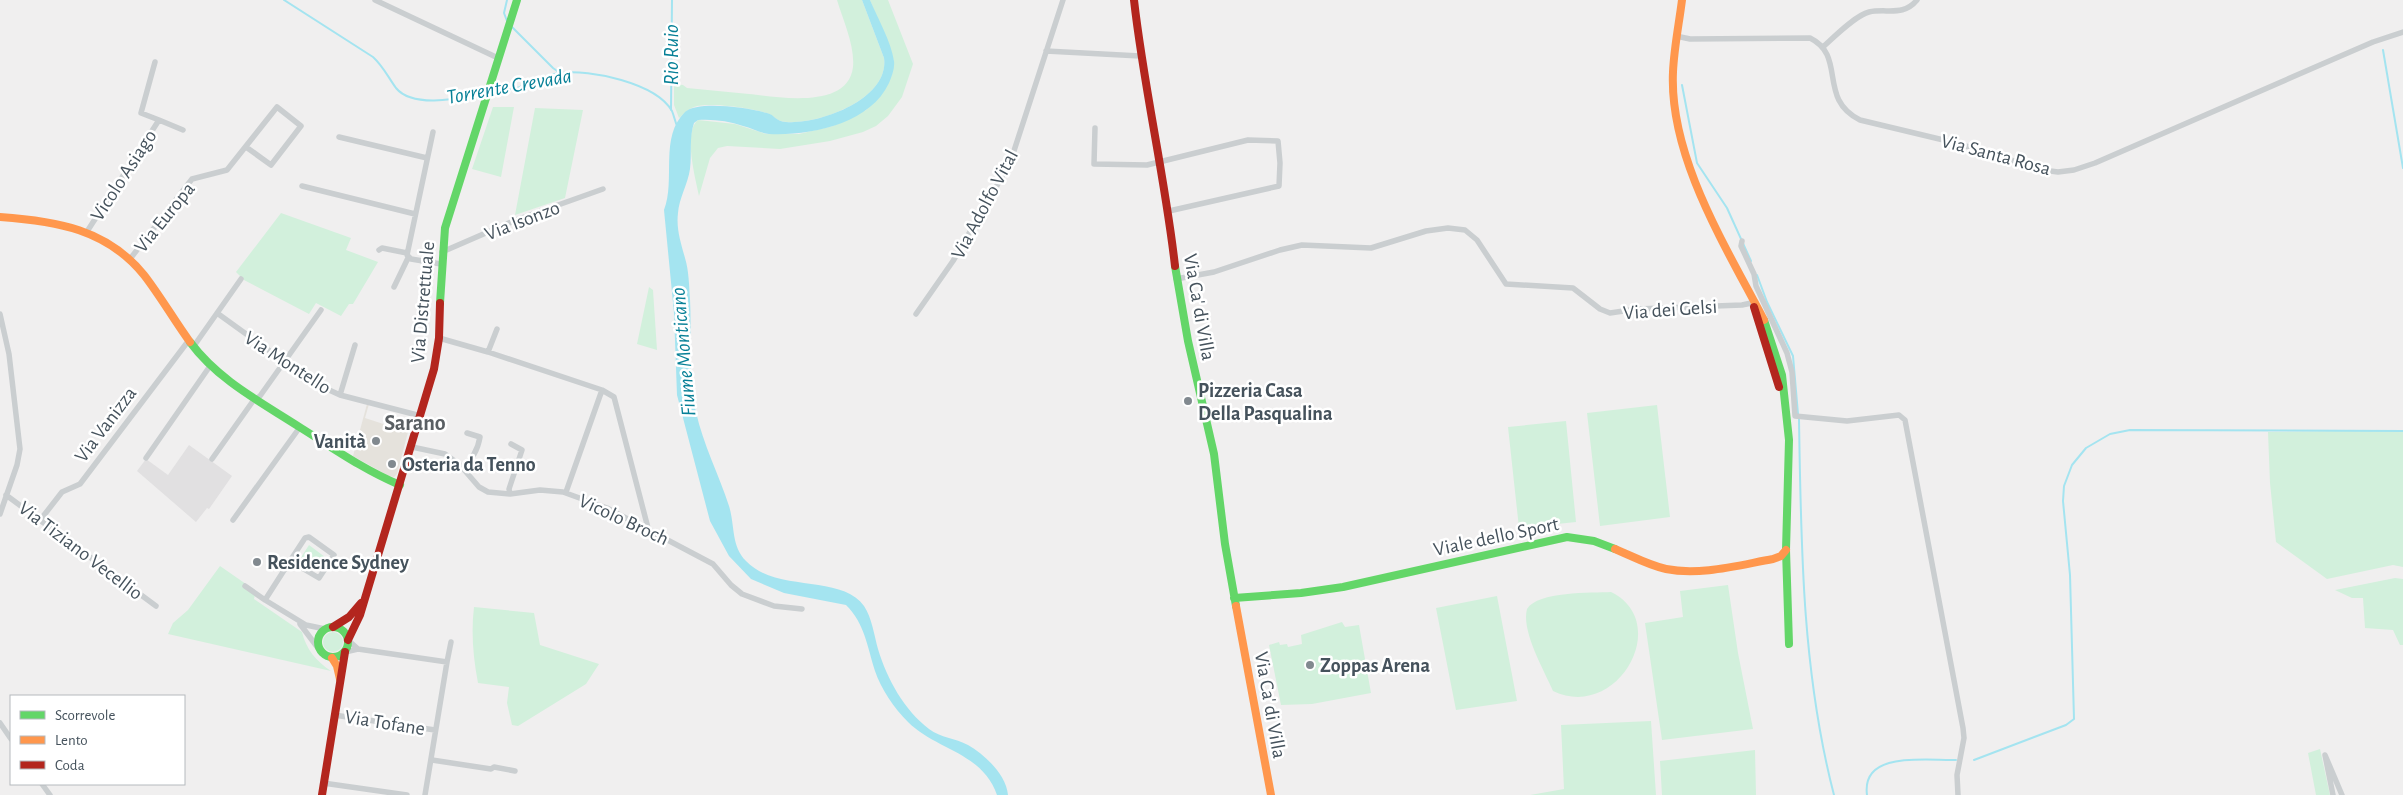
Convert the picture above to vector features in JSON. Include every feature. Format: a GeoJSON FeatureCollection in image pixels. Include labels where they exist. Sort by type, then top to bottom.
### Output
{"type":"FeatureCollection","features":[{"type":"Feature","properties":{"kind":"street"},"geometry":{"type":"LineString","coordinates":[[375,0],[498,58]]}},
{"type":"Feature","properties":{"kind":"street","name":"Via Distrettuale"},"geometry":{"type":"LineString","coordinates":[[348,640],[360,615],[421,416],[439,338],[441,264],[450,205],[518,0]]}},
{"type":"Feature","properties":{"kind":"street","name":"Via Adolfo Vital"},"geometry":{"type":"LineString","coordinates":[[916,314],[953,262],[1010,163],[1063,0]]}},
{"type":"Feature","properties":{"kind":"street","name":"Via Ca' di Villa"},"geometry":{"type":"LineString","coordinates":[[1134,0],[1140,56],[1169,211],[1176,279],[1214,454],[1220,512],[1234,598],[1271,795]]}},
{"type":"Feature","properties":{"kind":"street"},"geometry":{"type":"LineString","coordinates":[[1682,0],[1676,36],[1674,90],[1682,146],[1701,197],[1754,302],[1782,375],[1788,440],[1786,550],[1789,644]]}},
{"type":"Feature","properties":{"kind":"street"},"geometry":{"type":"LineString","coordinates":[[1676,36],[1690,39],[1802,37],[1810,38],[1824,46],[1868,12],[1896,12],[1912,7],[1917,0]]}},
{"type":"Feature","properties":{"kind":"street","name":"Via Santa Rosa"},"geometry":{"type":"LineString","coordinates":[[1824,46],[1828,53],[1836,97],[1840,105],[1852,117],[1956,143],[2043,170],[2058,172],[2074,170],[2095,163],[2372,42],[2403,32]]}},
{"type":"Feature","properties":{"kind":"street"},"geometry":{"type":"LineString","coordinates":[[1046,51],[1140,56]]}},
{"type":"Feature","properties":{"kind":"street","name":"Vicolo Asiago"},"geometry":{"type":"LineString","coordinates":[[155,62],[140,113],[183,130]]}},
{"type":"Feature","properties":{"kind":"street","name":"Via Europa"},"geometry":{"type":"LineString","coordinates":[[130,259],[192,179],[227,170],[277,107],[301,126],[271,166],[246,147]]}},
{"type":"Feature","properties":{"kind":"street","name":"Vicolo Asiago"},"geometry":{"type":"LineString","coordinates":[[88,230],[159,120]]}},
{"type":"Feature","properties":{"kind":"street"},"geometry":{"type":"LineString","coordinates":[[1094,128],[1094,164],[1147,165],[1248,140],[1278,141],[1280,163],[1279,186],[1169,211]]}},
{"type":"Feature","properties":{"kind":"street"},"geometry":{"type":"LineString","coordinates":[[394,287],[407,255],[433,132]]}},
{"type":"Feature","properties":{"kind":"street"},"geometry":{"type":"LineString","coordinates":[[339,137],[427,158]]}},
{"type":"Feature","properties":{"kind":"street"},"geometry":{"type":"LineString","coordinates":[[302,186],[415,214]]}},
{"type":"Feature","properties":{"kind":"street","name":"Via Isonzo"},"geometry":{"type":"LineString","coordinates":[[442,252],[516,220],[603,189]]}},
{"type":"Feature","properties":{"kind":"street"},"geometry":{"type":"LineString","coordinates":[[0,217],[56,222],[88,230],[111,244],[130,259],[146,277],[210,366],[257,399],[361,466],[400,485]]}},
{"type":"Feature","properties":{"kind":"street","name":"Via dei Gelsi"},"geometry":{"type":"LineString","coordinates":[[1176,279],[1214,272],[1280,250],[1302,245],[1371,248],[1426,231],[1448,228],[1464,230],[1477,240],[1506,284],[1572,288],[1600,309],[1610,313],[1637,309],[1754,302]]}},
{"type":"Feature","properties":{"kind":"street"},"geometry":{"type":"LineString","coordinates":[[1742,241],[1742,246],[1754,274],[1756,286],[1786,353],[1792,372],[1794,412],[1799,417],[1847,421],[1899,415],[1905,420],[1963,728],[1964,738],[1957,775],[1958,795]]}},
{"type":"Feature","properties":{"kind":"street"},"geometry":{"type":"LineString","coordinates":[[379,250],[382,248],[441,264]]}},
{"type":"Feature","properties":{"kind":"street","name":"Via Vanizza"},"geometry":{"type":"LineString","coordinates":[[41,519],[62,492],[80,484],[192,342],[217,314],[241,279]]}},
{"type":"Feature","properties":{"kind":"street"},"geometry":{"type":"LineString","coordinates":[[212,459],[321,310]]}},
{"type":"Feature","properties":{"kind":"street","name":"Via Tiziano Vecellio"},"geometry":{"type":"LineString","coordinates":[[0,314],[9,354],[20,449],[17,465],[0,514]]}},
{"type":"Feature","properties":{"kind":"street","name":"Via Montello"},"geometry":{"type":"LineString","coordinates":[[217,314],[314,384],[340,396],[421,416]]}},
{"type":"Feature","properties":{"kind":"street"},"geometry":{"type":"LineString","coordinates":[[488,352],[497,329]]}},
{"type":"Feature","properties":{"kind":"street"},"geometry":{"type":"LineString","coordinates":[[439,338],[488,352],[602,390],[614,397],[648,528]]}},
{"type":"Feature","properties":{"kind":"street"},"geometry":{"type":"LineString","coordinates":[[340,396],[355,345]]}},
{"type":"Feature","properties":{"kind":"street"},"geometry":{"type":"LineString","coordinates":[[1774,356],[1786,353]]}},
{"type":"Feature","properties":{"kind":"street"},"geometry":{"type":"LineString","coordinates":[[146,458],[210,366]]}},
{"type":"Feature","properties":{"kind":"street"},"geometry":{"type":"LineString","coordinates":[[566,492],[602,390]]}},
{"type":"Feature","properties":{"kind":"street"},"geometry":{"type":"LineString","coordinates":[[233,520],[300,427]]}},
{"type":"Feature","properties":{"kind":"street"},"geometry":{"type":"LineString","coordinates":[[462,468],[469,462],[479,445],[480,437],[467,433]]}},
{"type":"Feature","properties":{"kind":"street"},"geometry":{"type":"LineString","coordinates":[[510,494],[509,489],[522,450],[511,444]]}},
{"type":"Feature","properties":{"kind":"street","name":"Vicolo Broch"},"geometry":{"type":"LineString","coordinates":[[412,448],[441,452],[462,468],[483,490],[510,494],[540,490],[566,492],[607,508],[713,564],[731,585],[742,594],[774,606],[802,609]]}},
{"type":"Feature","properties":{"kind":"street","name":"Via Tiziano Vecellio"},"geometry":{"type":"LineString","coordinates":[[6,495],[41,519],[156,606]]}},
{"type":"Feature","properties":{"kind":"street"},"geometry":{"type":"LineString","coordinates":[[265,600],[290,561],[307,536],[334,555],[319,578],[290,561]]}},
{"type":"Feature","properties":{"kind":"street","name":"Viale dello Sport"},"geometry":{"type":"LineString","coordinates":[[1234,598],[1301,593],[1343,587],[1567,537],[1597,540],[1652,565],[1681,571],[1773,559],[1781,556],[1786,550]]}},
{"type":"Feature","properties":{"kind":"street"},"geometry":{"type":"LineString","coordinates":[[245,586],[297,621],[312,627],[329,628],[344,632],[348,640],[358,649]]}},
{"type":"Feature","properties":{"kind":"street"},"geometry":{"type":"LineString","coordinates":[[318,648],[319,635],[353,613],[367,592]]}},
{"type":"Feature","properties":{"kind":"street"},"geometry":{"type":"LineString","coordinates":[[297,621],[307,631],[324,655],[332,658],[358,649],[447,662]]}},
{"type":"Feature","properties":{"kind":"street"},"geometry":{"type":"LineString","coordinates":[[322,795],[348,640]]}},
{"type":"Feature","properties":{"kind":"street"},"geometry":{"type":"LineString","coordinates":[[426,795],[435,730],[451,642]]}},
{"type":"Feature","properties":{"kind":"street"},"geometry":{"type":"LineString","coordinates":[[332,658],[339,671],[340,686]]}},
{"type":"Feature","properties":{"kind":"street","name":"Via Tofane"},"geometry":{"type":"LineString","coordinates":[[334,715],[435,730]]}},
{"type":"Feature","properties":{"kind":"street"},"geometry":{"type":"LineString","coordinates":[[0,723],[10,738]]}},
{"type":"Feature","properties":{"kind":"street"},"geometry":{"type":"LineString","coordinates":[[2333,795],[2324,753],[2342,795]]}},
{"type":"Feature","properties":{"kind":"street"},"geometry":{"type":"LineString","coordinates":[[432,760],[491,770],[494,767],[515,771]]}},
{"type":"Feature","properties":{"kind":"street"},"geometry":{"type":"LineString","coordinates":[[323,783],[406,795]]}},
{"type":"Feature","properties":{"kind":"shaded area"},"geometry":{"type":"Polygon","coordinates":[[[367,404],[369,404],[365,418],[408,432],[397,474],[394,477],[353,456],[367,404]]]}},
{"type":"Feature","properties":{"kind":"shaded area"},"geometry":{"type":"Polygon","coordinates":[[[189,445],[232,476],[209,509],[207,508],[196,522],[137,471],[146,459],[168,475],[189,445]]]}},
{"type":"Feature","properties":{"kind":"green space"},"geometry":{"type":"Polygon","coordinates":[[[837,0],[862,0],[884,58],[883,72],[876,85],[865,96],[835,113],[803,121],[785,122],[778,120],[770,114],[759,111],[730,106],[709,105],[692,108],[679,118],[674,105],[674,84],[683,85],[687,88],[793,98],[810,98],[839,90],[848,81],[853,67],[853,59],[850,42],[837,0]]]}},
{"type":"Feature","properties":{"kind":"green space"},"geometry":{"type":"Polygon","coordinates":[[[870,0],[888,0],[913,64],[902,97],[888,116],[876,126],[863,132],[830,141],[780,149],[727,146],[718,148],[710,158],[699,196],[691,155],[691,134],[698,120],[735,124],[766,134],[799,134],[833,126],[866,110],[892,75],[894,61],[870,0]]]}},
{"type":"Feature","properties":{"kind":"green space"},"geometry":{"type":"Polygon","coordinates":[[[493,107],[514,107],[501,177],[472,169],[493,107]]]}},
{"type":"Feature","properties":{"kind":"green space"},"geometry":{"type":"Polygon","coordinates":[[[535,108],[583,110],[565,198],[515,215],[535,108]]]}},
{"type":"Feature","properties":{"kind":"green space"},"geometry":{"type":"Polygon","coordinates":[[[281,213],[351,238],[346,250],[378,262],[353,304],[349,304],[341,316],[316,303],[309,314],[244,280],[236,272],[281,213]]]}},
{"type":"Feature","properties":{"kind":"green space"},"geometry":{"type":"Polygon","coordinates":[[[649,287],[653,290],[657,350],[637,344],[649,287]]]}},
{"type":"Feature","properties":{"kind":"green space"},"geometry":{"type":"Polygon","coordinates":[[[1657,405],[1670,517],[1600,526],[1587,413],[1657,405]]]}},
{"type":"Feature","properties":{"kind":"green space"},"geometry":{"type":"Polygon","coordinates":[[[1566,421],[1576,522],[1519,528],[1508,427],[1566,421]]]}},
{"type":"Feature","properties":{"kind":"green space"},"geometry":{"type":"Polygon","coordinates":[[[2403,430],[2403,567],[2393,565],[2327,579],[2276,542],[2270,483],[2268,432],[2403,430]]]}},
{"type":"Feature","properties":{"kind":"green space"},"geometry":{"type":"Polygon","coordinates":[[[309,545],[325,557],[316,570],[300,559],[309,545]]]}},
{"type":"Feature","properties":{"kind":"green space"},"geometry":{"type":"Polygon","coordinates":[[[220,566],[256,591],[254,599],[302,632],[312,654],[331,671],[168,634],[173,623],[188,610],[220,566]]]}},
{"type":"Feature","properties":{"kind":"green space"},"geometry":{"type":"Polygon","coordinates":[[[2395,578],[2403,579],[2403,645],[2400,645],[2393,630],[2365,628],[2363,598],[2352,598],[2335,590],[2395,578]]]}},
{"type":"Feature","properties":{"kind":"green space"},"geometry":{"type":"Polygon","coordinates":[[[1728,585],[1738,653],[1753,729],[1662,740],[1645,623],[1683,617],[1680,591],[1728,585]]]}},
{"type":"Feature","properties":{"kind":"green space"},"geometry":{"type":"Polygon","coordinates":[[[1611,592],[1629,606],[1637,624],[1637,645],[1630,664],[1616,681],[1598,693],[1577,697],[1553,691],[1530,639],[1526,618],[1527,609],[1533,603],[1553,596],[1611,592]]]}},
{"type":"Feature","properties":{"kind":"green space"},"geometry":{"type":"Polygon","coordinates":[[[1497,596],[1517,701],[1456,710],[1436,608],[1497,596]]]}},
{"type":"Feature","properties":{"kind":"green space"},"geometry":{"type":"Polygon","coordinates":[[[474,607],[534,613],[540,645],[599,664],[586,684],[518,726],[512,725],[507,703],[509,687],[478,683],[473,645],[474,607]]]}},
{"type":"Feature","properties":{"kind":"green space"},"geometry":{"type":"Polygon","coordinates":[[[1342,622],[1345,627],[1359,625],[1371,693],[1312,704],[1281,705],[1269,645],[1279,642],[1280,645],[1287,644],[1288,647],[1302,644],[1301,635],[1342,622]]]}},
{"type":"Feature","properties":{"kind":"green space"},"geometry":{"type":"Polygon","coordinates":[[[333,632],[340,635],[343,642],[340,649],[333,652],[326,649],[323,642],[326,635],[333,632]]]}},
{"type":"Feature","properties":{"kind":"green space"},"geometry":{"type":"Polygon","coordinates":[[[1651,721],[1656,795],[1530,795],[1564,789],[1561,725],[1651,721]]]}},
{"type":"Feature","properties":{"kind":"green space"},"geometry":{"type":"Polygon","coordinates":[[[2320,749],[2330,795],[2316,795],[2308,753],[2320,749]]]}},
{"type":"Feature","properties":{"kind":"green space"},"geometry":{"type":"Polygon","coordinates":[[[1755,750],[1756,795],[1662,795],[1660,761],[1755,750]]]}},
{"type":"Feature","properties":{"kind":"water","name":"Fiume Monticano"},"geometry":{"type":"Polygon","coordinates":[[[862,0],[870,0],[887,38],[894,64],[889,83],[880,97],[868,109],[837,125],[802,133],[762,133],[732,123],[715,120],[698,120],[694,123],[690,169],[680,202],[678,219],[679,236],[689,279],[693,398],[703,436],[729,506],[736,542],[741,555],[759,571],[774,577],[825,586],[854,596],[867,611],[886,671],[904,703],[929,729],[968,745],[988,760],[1003,780],[1008,795],[997,795],[981,769],[970,760],[919,731],[898,711],[884,691],[875,671],[865,636],[857,620],[846,605],[784,593],[751,579],[729,556],[710,521],[677,395],[674,313],[664,210],[669,186],[670,146],[677,122],[685,112],[692,108],[724,106],[759,111],[786,122],[800,122],[833,114],[864,97],[876,86],[883,73],[884,58],[862,0]]]}},
{"type":"Feature","properties":{"kind":"waterway","name":"Torrente Crevada"},"geometry":{"type":"LineString","coordinates":[[284,0],[373,57],[396,88],[404,94],[425,100],[463,98],[483,94]]}},
{"type":"Feature","properties":{"kind":"waterway"},"geometry":{"type":"LineString","coordinates":[[507,0],[504,13],[507,21]]}},
{"type":"Feature","properties":{"kind":"waterway","name":"Rio Ruio"},"geometry":{"type":"LineString","coordinates":[[671,110],[672,0]]}},
{"type":"Feature","properties":{"kind":"waterway"},"geometry":{"type":"LineString","coordinates":[[512,27],[560,73]]}},
{"type":"Feature","properties":{"kind":"waterway"},"geometry":{"type":"LineString","coordinates":[[2383,50],[2403,168]]}},
{"type":"Feature","properties":{"kind":"waterway","name":"Torrente Crevada"},"geometry":{"type":"LineString","coordinates":[[490,93],[517,88],[554,74],[588,73],[621,80],[652,93],[664,101],[672,111],[677,126]]}},
{"type":"Feature","properties":{"kind":"waterway"},"geometry":{"type":"LineString","coordinates":[[1682,85],[1697,163],[1727,208],[1751,261]]}},
{"type":"Feature","properties":{"kind":"waterway"},"geometry":{"type":"LineString","coordinates":[[1757,275],[1767,302],[1793,356],[1798,414]]}},
{"type":"Feature","properties":{"kind":"waterway"},"geometry":{"type":"LineString","coordinates":[[1799,419],[1801,514],[1809,655],[1823,749],[1834,795]]}},
{"type":"Feature","properties":{"kind":"waterway"},"geometry":{"type":"LineString","coordinates":[[1974,760],[2066,725],[2074,719],[2070,575],[2063,501],[2064,486],[2072,465],[2086,448],[2110,434],[2130,430],[2403,431]]}},
{"type":"Feature","properties":{"kind":"waterway"},"geometry":{"type":"LineString","coordinates":[[1867,795],[1868,781],[1874,771],[1885,764],[1914,760],[1956,760]]}},
{"type":"Feature","properties":{"kind":"traffic: fast"},"geometry":{"type":"LineString","coordinates":[[440,303],[445,228],[517,0]]}},
{"type":"Feature","properties":{"kind":"traffic: fast"},"geometry":{"type":"LineString","coordinates":[[1175,266],[1188,341],[1214,454],[1225,544],[1236,606]]}},
{"type":"Feature","properties":{"kind":"traffic: fast"},"geometry":{"type":"LineString","coordinates":[[1764,320],[1782,375],[1789,440],[1786,550],[1789,644]]}},
{"type":"Feature","properties":{"kind":"traffic: fast"},"geometry":{"type":"LineString","coordinates":[[190,342],[201,356],[241,390],[374,473],[400,485]]}},
{"type":"Feature","properties":{"kind":"traffic: fast"},"geometry":{"type":"LineString","coordinates":[[1234,598],[1301,593],[1343,587],[1567,537],[1594,541],[1615,549]]}},
{"type":"Feature","properties":{"kind":"traffic: fast"},"geometry":{"type":"LineString","coordinates":[[333,627],[344,631],[348,642],[344,653],[333,657],[322,653],[318,642],[322,631],[333,627]]}},
{"type":"Feature","properties":{"kind":"traffic: slow"},"geometry":{"type":"LineString","coordinates":[[1682,0],[1673,72],[1674,104],[1680,136],[1690,169],[1717,232],[1764,320]]}},
{"type":"Feature","properties":{"kind":"traffic: slow"},"geometry":{"type":"LineString","coordinates":[[0,217],[60,225],[97,237],[114,247],[144,275],[190,342]]}},
{"type":"Feature","properties":{"kind":"traffic: slow"},"geometry":{"type":"LineString","coordinates":[[1615,549],[1646,563],[1679,571],[1720,569],[1773,559],[1781,556],[1786,550]]}},
{"type":"Feature","properties":{"kind":"traffic: slow"},"geometry":{"type":"LineString","coordinates":[[1236,606],[1271,795]]}},
{"type":"Feature","properties":{"kind":"traffic: slow"},"geometry":{"type":"LineString","coordinates":[[332,658],[337,666],[340,679]]}},
{"type":"Feature","properties":{"kind":"traffic: jam"},"geometry":{"type":"LineString","coordinates":[[1134,0],[1175,266]]}},
{"type":"Feature","properties":{"kind":"traffic: jam"},"geometry":{"type":"LineString","coordinates":[[348,640],[360,615],[434,369],[439,338],[440,303]]}},
{"type":"Feature","properties":{"kind":"traffic: jam"},"geometry":{"type":"LineString","coordinates":[[1754,307],[1779,387]]}},
{"type":"Feature","properties":{"kind":"traffic: jam"},"geometry":{"type":"LineString","coordinates":[[333,627],[349,617],[361,603]]}},
{"type":"Feature","properties":{"kind":"traffic: jam"},"geometry":{"type":"LineString","coordinates":[[322,795],[345,652]]}},
{"type":"Feature","properties":{"kind":"place","name":"Pizzeria Casa Della Pasqualina"},"geometry":{"type":"Point","coordinates":[1188,401]}},
{"type":"Feature","properties":{"kind":"place","name":"Vanità"},"geometry":{"type":"Point","coordinates":[376,441]}},
{"type":"Feature","properties":{"kind":"place","name":"Osteria da Tenno"},"geometry":{"type":"Point","coordinates":[392,464]}},
{"type":"Feature","properties":{"kind":"place","name":"Residence Sydney"},"geometry":{"type":"Point","coordinates":[257,562]}},
{"type":"Feature","properties":{"kind":"place","name":"Zoppas Arena"},"geometry":{"type":"Point","coordinates":[1310,665]}},
{"type":"Feature","properties":{"kind":"district","name":"Sarano"},"geometry":{"type":"Point","coordinates":[415,422]}}]}
